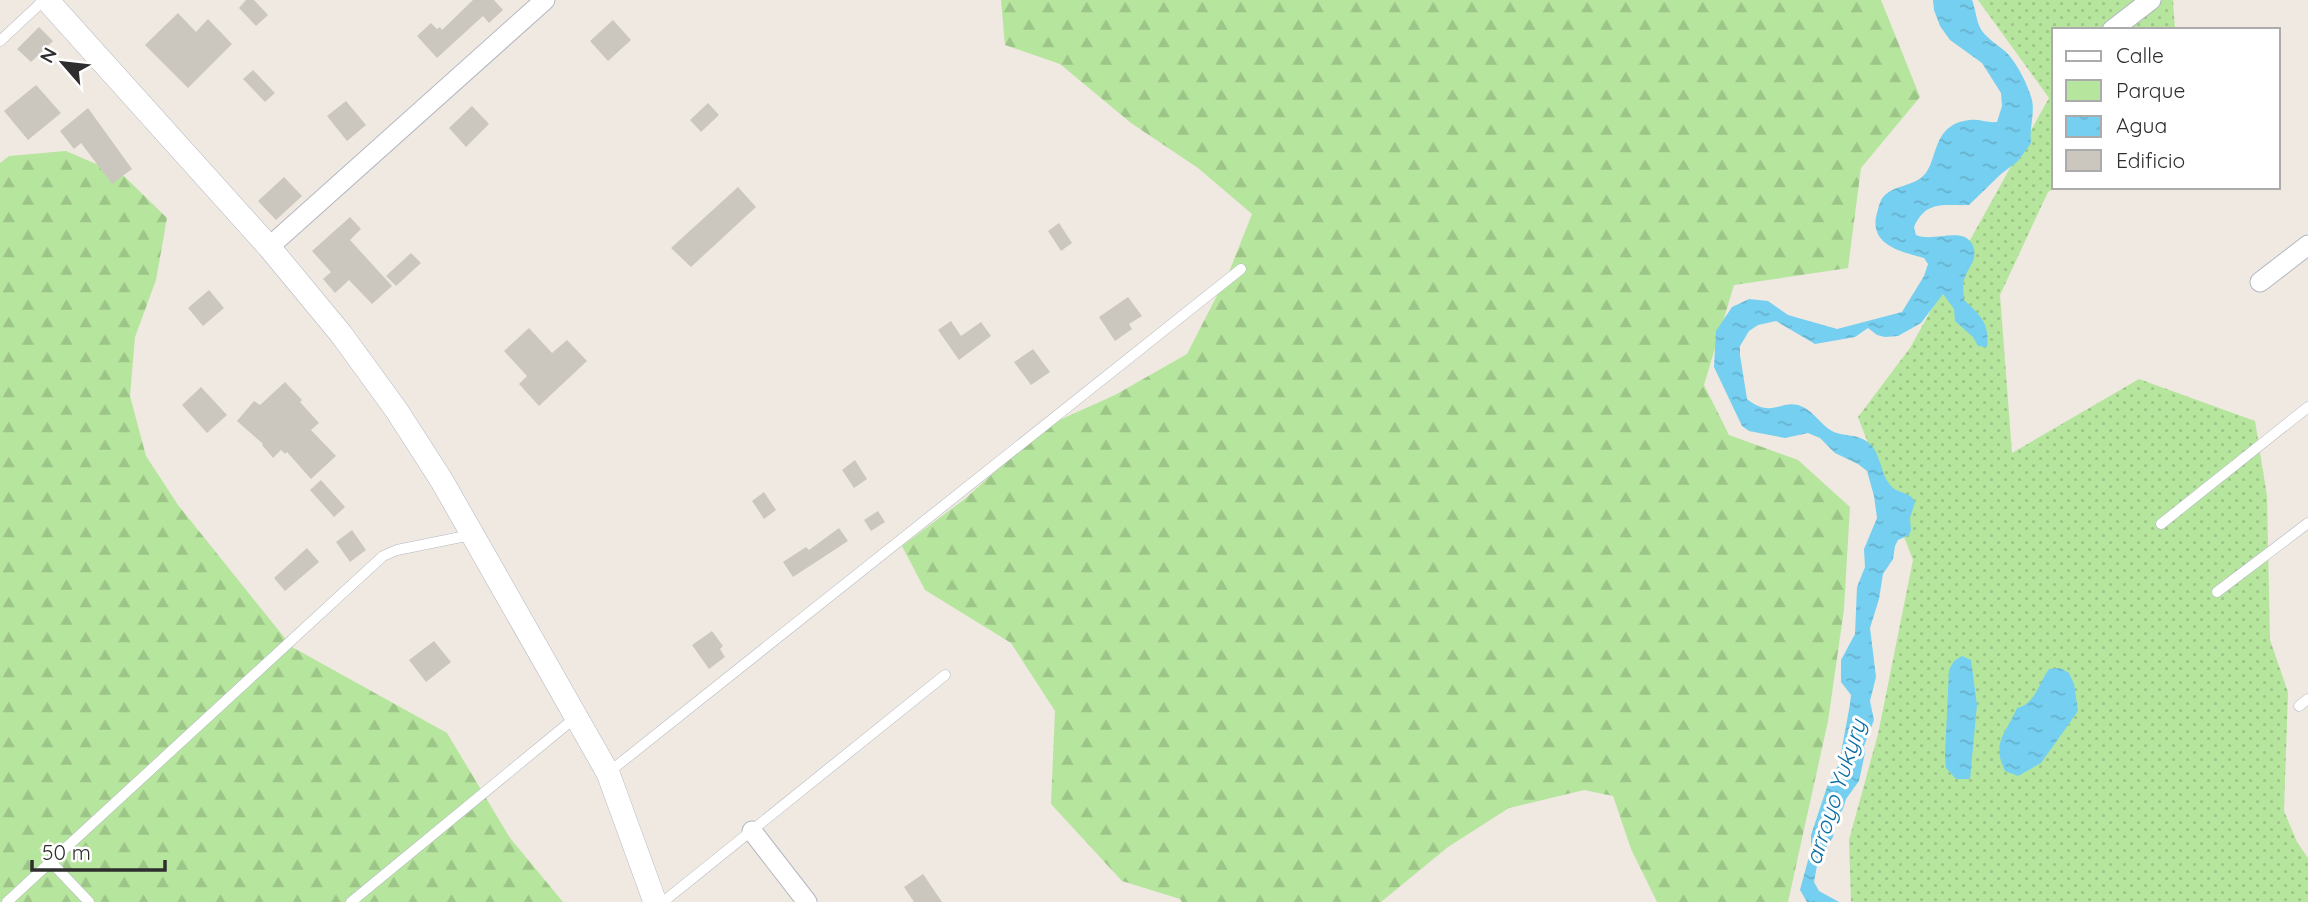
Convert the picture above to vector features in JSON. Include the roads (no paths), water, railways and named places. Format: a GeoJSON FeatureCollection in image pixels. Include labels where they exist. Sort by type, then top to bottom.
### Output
{"type":"FeatureCollection","features":[{"type":"Feature","properties":{"kind":"street"},"geometry":{"type":"LineString","coordinates":[[45,0],[269,247],[341,334],[397,411],[442,481],[608,773],[655,902]]}},
{"type":"Feature","properties":{"kind":"street"},"geometry":{"type":"LineString","coordinates":[[269,247],[545,0]]}},
{"type":"Feature","properties":{"kind":"street"},"geometry":{"type":"LineString","coordinates":[[2115,28],[2151,0]]}},
{"type":"Feature","properties":{"kind":"street"},"geometry":{"type":"LineString","coordinates":[[2260,282],[2308,245]]}},
{"type":"Feature","properties":{"kind":"street"},"geometry":{"type":"LineString","coordinates":[[752,831],[807,902]]}},
{"type":"Feature","properties":{"kind":"lane"},"geometry":{"type":"LineString","coordinates":[[0,41],[45,0]]}},
{"type":"Feature","properties":{"kind":"lane"},"geometry":{"type":"LineString","coordinates":[[608,773],[1241,269]]}},
{"type":"Feature","properties":{"kind":"lane"},"geometry":{"type":"LineString","coordinates":[[2161,524],[2308,407]]}},
{"type":"Feature","properties":{"kind":"lane"},"geometry":{"type":"LineString","coordinates":[[2217,592],[2308,523]]}},
{"type":"Feature","properties":{"kind":"lane"},"geometry":{"type":"LineString","coordinates":[[7,902],[383,556],[397,550],[472,535]]}},
{"type":"Feature","properties":{"kind":"lane"},"geometry":{"type":"LineString","coordinates":[[663,902],[945,675]]}},
{"type":"Feature","properties":{"kind":"lane"},"geometry":{"type":"LineString","coordinates":[[2299,706],[2308,699]]}},
{"type":"Feature","properties":{"kind":"lane"},"geometry":{"type":"LineString","coordinates":[[351,902],[576,717]]}},
{"type":"Feature","properties":{"kind":"lane"},"geometry":{"type":"LineString","coordinates":[[50,860],[89,902]]}},
{"type":"Feature","properties":{"kind":"water","name":"arroyo Yukyry"},"geometry":{"type":"Polygon","coordinates":[[[1933,0],[1972,0],[1982,31],[2014,62],[2032,100],[2031,143],[2018,161],[1969,205],[1930,208],[1914,227],[1916,235],[1956,235],[1969,240],[1973,246],[1974,259],[1965,277],[1964,300],[1983,320],[1987,332],[1987,347],[1978,346],[1973,337],[1955,321],[1954,309],[1943,294],[1921,323],[1898,336],[1877,335],[1868,328],[1855,337],[1815,344],[1776,321],[1758,325],[1749,331],[1740,346],[1747,399],[1764,408],[1789,404],[1803,407],[1832,431],[1867,442],[1875,450],[1890,485],[1913,498],[1915,502],[1909,535],[1898,540],[1893,559],[1883,574],[1870,628],[1876,677],[1870,701],[1874,720],[1864,746],[1859,781],[1846,799],[1836,819],[1833,837],[1818,860],[1814,882],[1819,891],[1839,902],[1807,902],[1800,890],[1811,849],[1811,835],[1827,787],[1839,764],[1850,704],[1851,695],[1841,682],[1841,660],[1855,634],[1857,587],[1865,567],[1864,549],[1877,518],[1874,496],[1867,471],[1835,453],[1820,438],[1808,433],[1785,438],[1749,431],[1742,426],[1714,367],[1716,331],[1732,307],[1749,299],[1768,301],[1788,315],[1837,329],[1902,312],[1924,276],[1928,264],[1924,258],[1897,250],[1882,240],[1875,224],[1881,200],[1890,191],[1921,178],[1927,172],[1941,136],[1948,129],[1957,123],[1970,120],[1997,122],[2002,106],[2001,93],[1982,63],[1950,40],[1940,26],[1933,0]]]}},
{"type":"Feature","properties":{"kind":"water"},"geometry":{"type":"Polygon","coordinates":[[[1962,656],[1971,660],[1977,705],[1970,779],[1956,779],[1946,768],[1945,755],[1949,670],[1954,661],[1962,656]]]}},
{"type":"Feature","properties":{"kind":"water"},"geometry":{"type":"Polygon","coordinates":[[[2060,668],[2069,673],[2074,684],[2078,711],[2041,763],[2018,776],[2005,771],[1999,753],[2000,745],[2017,708],[2033,697],[2049,669],[2060,668]]]}}]}
